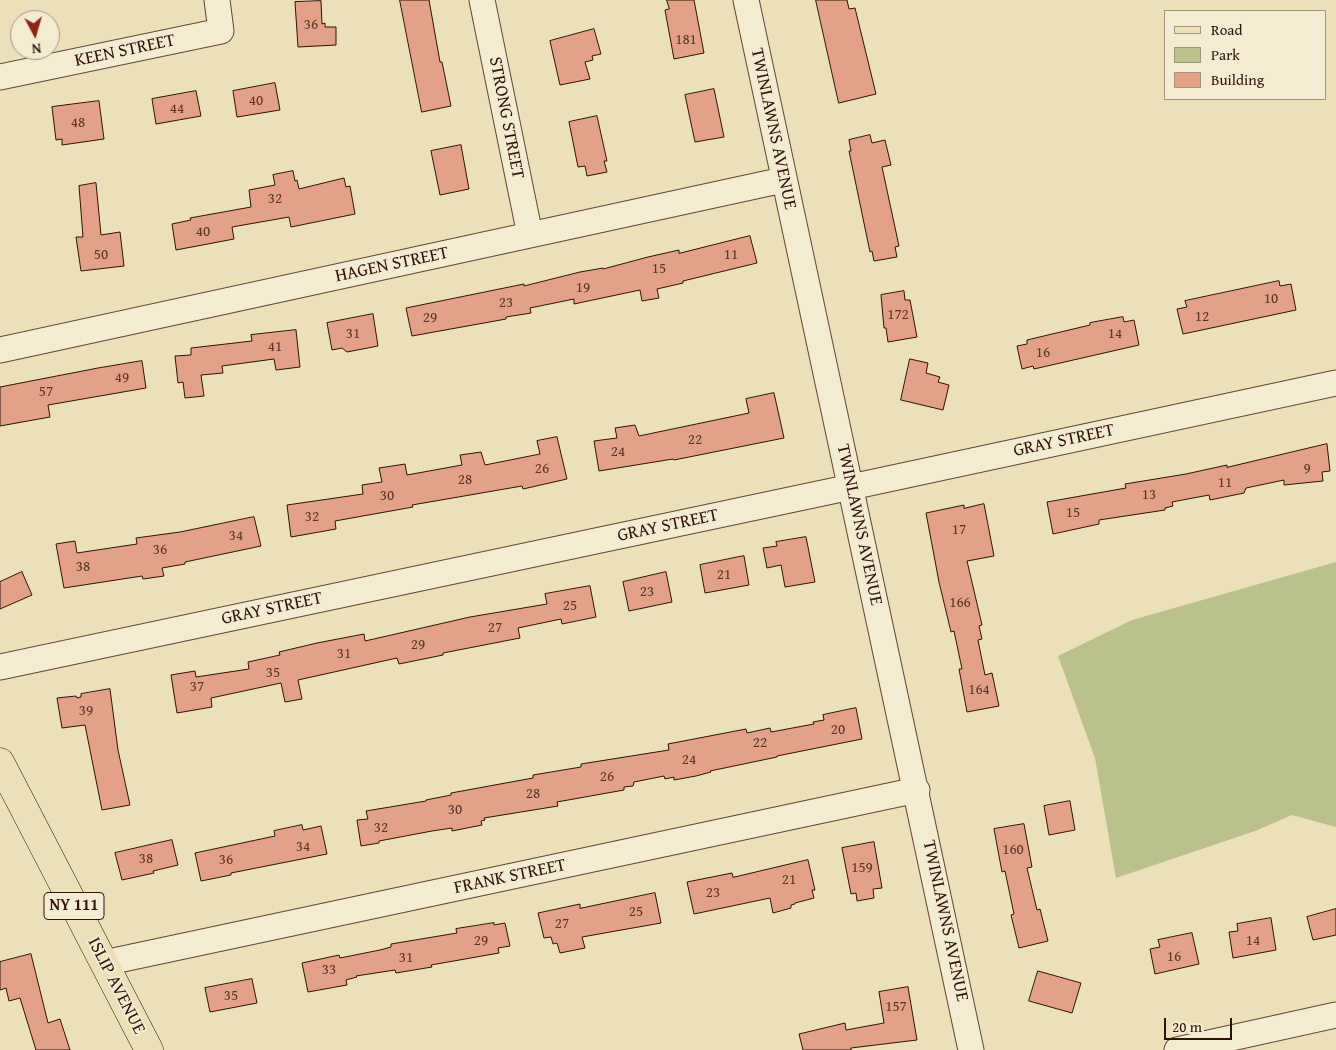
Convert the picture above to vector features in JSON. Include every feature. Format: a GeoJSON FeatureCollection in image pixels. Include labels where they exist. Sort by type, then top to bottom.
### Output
{"type":"FeatureCollection","features":[{"type":"Feature","properties":{"kind":"main road","name":"ISLIP AVENUE"},"geometry":{"type":"LineString","coordinates":[[0,762],[149,1050]]}},
{"type":"Feature","properties":{"kind":"street","name":"KEEN STREET"},"geometry":{"type":"LineString","coordinates":[[0,77],[221,31],[217,0]]}},
{"type":"Feature","properties":{"kind":"street","name":"STRONG STREET"},"geometry":{"type":"LineString","coordinates":[[482,0],[530,235]]}},
{"type":"Feature","properties":{"kind":"street","name":"TWINLAWNS AVENUE"},"geometry":{"type":"LineString","coordinates":[[746,0],[783,180],[917,790],[971,1050]]}},
{"type":"Feature","properties":{"kind":"street","name":"HAGEN STREET"},"geometry":{"type":"LineString","coordinates":[[0,350],[783,180]]}},
{"type":"Feature","properties":{"kind":"street","name":"GRAY STREET"},"geometry":{"type":"LineString","coordinates":[[0,667],[1336,383]]}},
{"type":"Feature","properties":{"kind":"street","name":"FRANK STREET"},"geometry":{"type":"LineString","coordinates":[[104,963],[917,790]]}},
{"type":"Feature","properties":{"kind":"street"},"geometry":{"type":"LineString","coordinates":[[1177,1050],[1336,1015]]}},
{"type":"Feature","properties":{"kind":"green space"},"geometry":{"type":"Polygon","coordinates":[[[1336,562],[1336,827],[1292,815],[1255,831],[1116,878],[1095,758],[1058,656],[1132,620],[1336,562]]]}},
{"type":"Feature","properties":{"kind":"building"},"geometry":{"type":"Polygon","coordinates":[[[400,0],[429,0],[440,62],[442,62],[451,106],[422,112],[400,0]]]}},
{"type":"Feature","properties":{"kind":"building"},"geometry":{"type":"Polygon","coordinates":[[[667,0],[694,0],[704,53],[674,59],[665,10],[669,9],[667,0]]]}},
{"type":"Feature","properties":{"kind":"building"},"geometry":{"type":"Polygon","coordinates":[[[816,0],[847,0],[849,9],[855,8],[876,94],[839,103],[816,0]]]}},
{"type":"Feature","properties":{"kind":"building"},"geometry":{"type":"Polygon","coordinates":[[[321,1],[322,24],[325,23],[325,27],[336,27],[336,45],[298,47],[295,2],[321,1]]]}},
{"type":"Feature","properties":{"kind":"building"},"geometry":{"type":"Polygon","coordinates":[[[594,29],[601,54],[592,56],[593,60],[585,62],[590,79],[560,85],[550,41],[594,29]]]}},
{"type":"Feature","properties":{"kind":"building"},"geometry":{"type":"Polygon","coordinates":[[[275,83],[280,110],[237,117],[233,91],[275,83]]]}},
{"type":"Feature","properties":{"kind":"building"},"geometry":{"type":"Polygon","coordinates":[[[714,89],[724,137],[695,142],[685,95],[714,89]]]}},
{"type":"Feature","properties":{"kind":"building"},"geometry":{"type":"Polygon","coordinates":[[[196,91],[201,116],[156,124],[152,99],[196,91]]]}},
{"type":"Feature","properties":{"kind":"building"},"geometry":{"type":"Polygon","coordinates":[[[99,101],[104,139],[62,145],[62,139],[56,140],[52,107],[99,101]]]}},
{"type":"Feature","properties":{"kind":"building"},"geometry":{"type":"Polygon","coordinates":[[[597,116],[607,161],[604,161],[607,172],[587,176],[585,166],[578,167],[569,122],[597,116]]]}},
{"type":"Feature","properties":{"kind":"building"},"geometry":{"type":"Polygon","coordinates":[[[870,135],[872,143],[885,140],[891,165],[882,167],[899,246],[895,247],[897,257],[874,261],[872,251],[870,252],[849,151],[851,151],[849,140],[870,135]]]}},
{"type":"Feature","properties":{"kind":"building"},"geometry":{"type":"Polygon","coordinates":[[[461,145],[469,189],[440,195],[431,151],[461,145]]]}},
{"type":"Feature","properties":{"kind":"building"},"geometry":{"type":"Polygon","coordinates":[[[293,171],[299,189],[344,178],[346,187],[350,186],[355,214],[291,227],[289,217],[232,227],[234,239],[176,250],[172,224],[191,220],[190,218],[251,207],[249,190],[275,185],[273,175],[293,171]]]}},
{"type":"Feature","properties":{"kind":"building"},"geometry":{"type":"Polygon","coordinates":[[[96,183],[101,235],[120,232],[124,266],[81,271],[76,237],[83,237],[79,186],[96,183]]]}},
{"type":"Feature","properties":{"kind":"building"},"geometry":{"type":"Polygon","coordinates":[[[750,236],[757,263],[657,289],[659,298],[642,301],[640,290],[574,304],[574,299],[530,308],[531,313],[506,317],[506,319],[412,336],[406,308],[524,284],[524,286],[679,250],[679,253],[750,236]]]}},
{"type":"Feature","properties":{"kind":"building"},"geometry":{"type":"Polygon","coordinates":[[[1279,281],[1280,286],[1291,284],[1296,310],[1183,334],[1177,309],[1187,307],[1185,301],[1279,281]]]}},
{"type":"Feature","properties":{"kind":"building"},"geometry":{"type":"Polygon","coordinates":[[[904,291],[905,300],[910,300],[917,337],[888,342],[886,328],[884,328],[881,295],[904,291]]]}},
{"type":"Feature","properties":{"kind":"building"},"geometry":{"type":"Polygon","coordinates":[[[373,314],[378,346],[347,352],[342,348],[332,350],[327,323],[373,314]]]}},
{"type":"Feature","properties":{"kind":"building"},"geometry":{"type":"Polygon","coordinates":[[[1123,317],[1124,322],[1134,320],[1139,345],[1034,369],[1033,366],[1022,369],[1017,346],[1027,344],[1027,340],[1090,325],[1090,323],[1123,317]]]}},
{"type":"Feature","properties":{"kind":"building"},"geometry":{"type":"Polygon","coordinates":[[[296,330],[300,367],[276,370],[274,359],[222,366],[223,373],[201,375],[204,396],[185,398],[183,382],[178,383],[175,356],[191,355],[191,348],[252,341],[251,335],[296,330]]]}},
{"type":"Feature","properties":{"kind":"building"},"geometry":{"type":"Polygon","coordinates":[[[910,359],[928,363],[926,373],[940,377],[938,382],[949,385],[943,410],[901,400],[910,359]]]}},
{"type":"Feature","properties":{"kind":"building"},"geometry":{"type":"Polygon","coordinates":[[[142,361],[146,388],[48,405],[50,417],[0,426],[0,387],[142,361]]]}},
{"type":"Feature","properties":{"kind":"building"},"geometry":{"type":"Polygon","coordinates":[[[774,393],[784,438],[674,460],[599,471],[594,441],[617,438],[615,428],[635,425],[639,436],[749,413],[746,399],[774,393]]]}},
{"type":"Feature","properties":{"kind":"building"},"geometry":{"type":"Polygon","coordinates":[[[557,437],[567,479],[523,489],[522,486],[412,505],[413,507],[335,521],[336,529],[291,537],[287,505],[363,494],[362,485],[382,482],[379,468],[405,464],[407,475],[462,465],[460,455],[481,452],[485,465],[540,454],[537,441],[557,437]]]}},
{"type":"Feature","properties":{"kind":"building"},"geometry":{"type":"Polygon","coordinates":[[[1327,444],[1330,471],[1322,472],[1323,481],[1284,485],[1284,480],[1246,488],[1244,493],[1210,500],[1209,495],[1172,502],[1173,506],[1165,508],[1165,510],[1099,520],[1099,524],[1053,534],[1047,502],[1126,488],[1125,484],[1227,465],[1227,467],[1327,444]]]}},
{"type":"Feature","properties":{"kind":"building"},"geometry":{"type":"Polygon","coordinates":[[[984,504],[994,556],[967,561],[982,625],[979,626],[982,639],[978,640],[985,675],[992,673],[999,706],[967,712],[959,669],[962,669],[954,631],[951,632],[939,582],[926,513],[964,505],[964,508],[984,504]]]}},
{"type":"Feature","properties":{"kind":"building"},"geometry":{"type":"Polygon","coordinates":[[[254,517],[261,546],[162,568],[164,576],[143,579],[142,576],[64,588],[56,544],[75,541],[77,553],[137,544],[136,538],[180,532],[254,517]]]}},
{"type":"Feature","properties":{"kind":"building"},"geometry":{"type":"Polygon","coordinates":[[[806,537],[815,582],[785,587],[781,565],[767,568],[763,548],[777,546],[776,542],[806,537]]]}},
{"type":"Feature","properties":{"kind":"building"},"geometry":{"type":"Polygon","coordinates":[[[744,556],[749,585],[705,593],[700,565],[744,556]]]}},
{"type":"Feature","properties":{"kind":"building"},"geometry":{"type":"Polygon","coordinates":[[[22,572],[32,595],[0,609],[0,582],[22,572]]]}},
{"type":"Feature","properties":{"kind":"building"},"geometry":{"type":"Polygon","coordinates":[[[666,572],[672,602],[629,611],[623,582],[666,572]]]}},
{"type":"Feature","properties":{"kind":"building"},"geometry":{"type":"Polygon","coordinates":[[[590,586],[596,617],[562,624],[561,619],[518,628],[520,638],[443,653],[443,655],[399,664],[397,658],[298,680],[302,699],[285,702],[281,683],[211,698],[212,707],[177,713],[171,675],[195,671],[196,677],[249,669],[248,662],[280,655],[279,652],[364,634],[365,641],[470,617],[547,604],[545,594],[590,586]]]}},
{"type":"Feature","properties":{"kind":"building"},"geometry":{"type":"Polygon","coordinates":[[[110,689],[118,750],[130,805],[102,810],[85,725],[62,728],[57,698],[76,696],[77,698],[81,697],[81,694],[110,689]]]}},
{"type":"Feature","properties":{"kind":"building"},"geometry":{"type":"Polygon","coordinates":[[[856,708],[862,739],[777,756],[696,776],[674,780],[674,777],[665,779],[664,776],[634,782],[633,786],[624,787],[624,790],[557,802],[558,806],[484,818],[485,820],[481,821],[482,825],[452,831],[452,828],[432,831],[361,846],[357,820],[368,819],[366,811],[426,801],[451,795],[451,793],[533,778],[533,775],[581,767],[581,764],[669,750],[668,744],[746,729],[747,733],[770,728],[771,732],[814,724],[813,722],[824,720],[823,715],[856,708]]]}},
{"type":"Feature","properties":{"kind":"building"},"geometry":{"type":"Polygon","coordinates":[[[1070,801],[1075,830],[1049,835],[1044,806],[1070,801]]]}},
{"type":"Feature","properties":{"kind":"building"},"geometry":{"type":"Polygon","coordinates":[[[1024,824],[1032,867],[1027,868],[1037,910],[1040,909],[1048,941],[1019,948],[1011,915],[1014,914],[1005,871],[1002,872],[994,829],[1024,824]]]}},
{"type":"Feature","properties":{"kind":"building"},"geometry":{"type":"Polygon","coordinates":[[[302,825],[303,830],[321,826],[327,854],[231,873],[231,875],[201,881],[195,853],[275,836],[274,831],[302,825]]]}},
{"type":"Feature","properties":{"kind":"building"},"geometry":{"type":"Polygon","coordinates":[[[172,840],[178,865],[153,871],[154,873],[122,880],[115,853],[172,840]]]}},
{"type":"Feature","properties":{"kind":"building"},"geometry":{"type":"Polygon","coordinates":[[[874,842],[882,888],[873,889],[874,898],[857,901],[856,893],[851,894],[842,848],[874,842]]]}},
{"type":"Feature","properties":{"kind":"building"},"geometry":{"type":"Polygon","coordinates":[[[808,860],[815,890],[812,890],[814,898],[795,903],[791,905],[791,908],[773,913],[770,898],[694,914],[687,882],[732,873],[733,877],[808,860]]]}},
{"type":"Feature","properties":{"kind":"building"},"geometry":{"type":"Polygon","coordinates":[[[655,893],[661,923],[582,937],[585,948],[560,953],[557,943],[553,944],[551,937],[544,938],[538,913],[580,904],[580,908],[655,893]]]}},
{"type":"Feature","properties":{"kind":"building"},"geometry":{"type":"Polygon","coordinates":[[[1336,909],[1336,935],[1313,940],[1307,917],[1336,909]]]}},
{"type":"Feature","properties":{"kind":"building"},"geometry":{"type":"Polygon","coordinates":[[[1271,918],[1276,950],[1233,958],[1229,932],[1238,931],[1237,924],[1271,918]]]}},
{"type":"Feature","properties":{"kind":"building"},"geometry":{"type":"Polygon","coordinates":[[[494,923],[494,925],[505,923],[510,946],[498,948],[499,953],[396,973],[395,970],[356,976],[346,980],[347,985],[308,992],[302,963],[339,955],[340,958],[380,950],[391,947],[391,944],[457,933],[456,929],[494,923]]]}},
{"type":"Feature","properties":{"kind":"building"},"geometry":{"type":"Polygon","coordinates":[[[1192,933],[1199,964],[1155,974],[1150,949],[1160,947],[1158,940],[1192,933]]]}},
{"type":"Feature","properties":{"kind":"building"},"geometry":{"type":"Polygon","coordinates":[[[31,954],[48,1023],[60,1019],[70,1050],[36,1050],[20,998],[9,1001],[6,988],[0,990],[0,962],[31,954]]]}},
{"type":"Feature","properties":{"kind":"building"},"geometry":{"type":"Polygon","coordinates":[[[1038,971],[1081,983],[1072,1013],[1029,1001],[1038,971]]]}},
{"type":"Feature","properties":{"kind":"building"},"geometry":{"type":"Polygon","coordinates":[[[252,979],[257,1003],[210,1012],[205,988],[252,979]]]}},
{"type":"Feature","properties":{"kind":"building"},"geometry":{"type":"Polygon","coordinates":[[[908,987],[917,1040],[851,1048],[851,1050],[803,1050],[799,1034],[845,1023],[846,1030],[884,1023],[879,992],[908,987]]]}}]}
